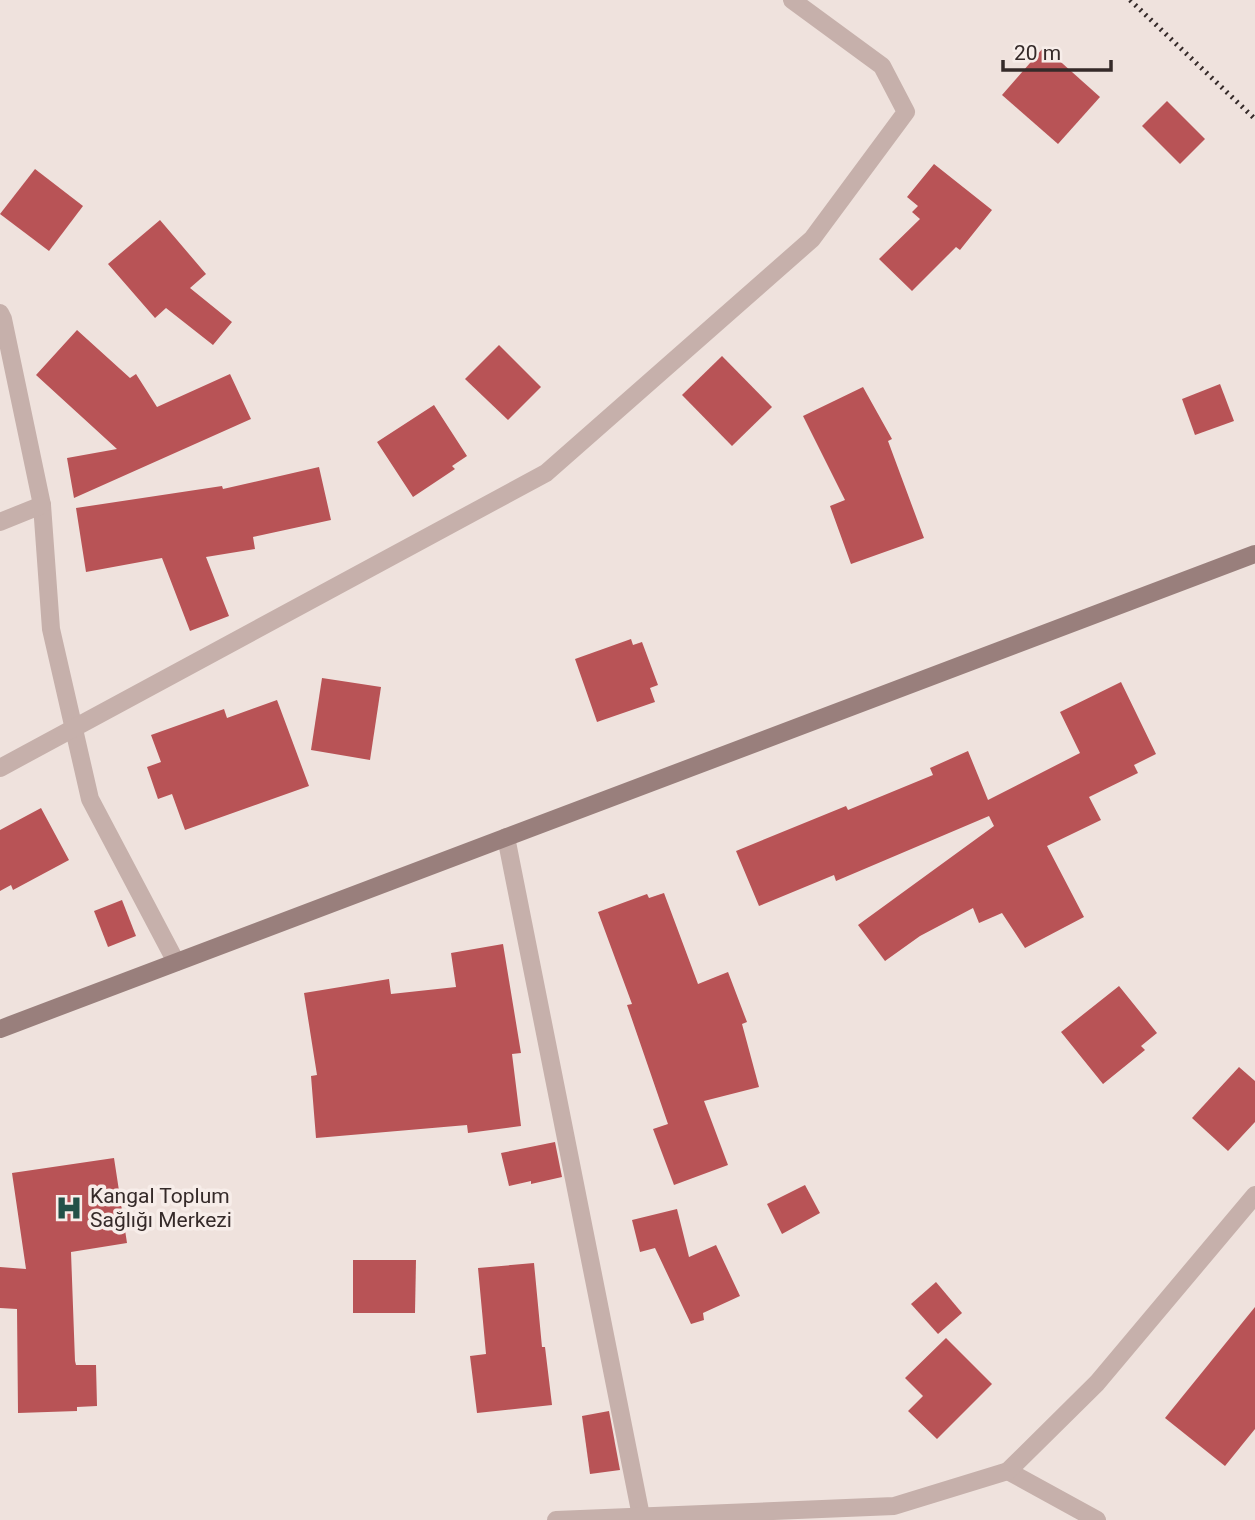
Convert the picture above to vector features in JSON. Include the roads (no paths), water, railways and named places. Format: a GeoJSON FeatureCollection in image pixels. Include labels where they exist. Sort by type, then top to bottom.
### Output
{"type":"FeatureCollection","features":[{"type":"Feature","properties":{"kind":"street"},"geometry":{"type":"LineString","coordinates":[[0,768],[546,473],[812,239],[906,112],[882,66],[792,0]]}},
{"type":"Feature","properties":{"kind":"street"},"geometry":{"type":"LineString","coordinates":[[0,313],[42,505],[51,629],[90,799],[176,962]]}},
{"type":"Feature","properties":{"kind":"street"},"geometry":{"type":"LineString","coordinates":[[0,522],[42,505]]}},
{"type":"Feature","properties":{"kind":"street"},"geometry":{"type":"LineString","coordinates":[[0,1029],[1255,554]]}},
{"type":"Feature","properties":{"kind":"street"},"geometry":{"type":"LineString","coordinates":[[506,837],[641,1516]]}},
{"type":"Feature","properties":{"kind":"street"},"geometry":{"type":"LineString","coordinates":[[556,1520],[894,1506],[1008,1471],[1097,1383],[1255,1195]]}},
{"type":"Feature","properties":{"kind":"street"},"geometry":{"type":"LineString","coordinates":[[1008,1471],[1097,1520]]}},
{"type":"Feature","properties":{"kind":"railway"},"geometry":{"type":"LineString","coordinates":[[1130,0],[1255,119]]}},
{"type":"Feature","properties":{"kind":"place","name":"Kangal Toplum Sağlığı Merkezi"},"geometry":{"type":"Point","coordinates":[69,1208]}}]}
